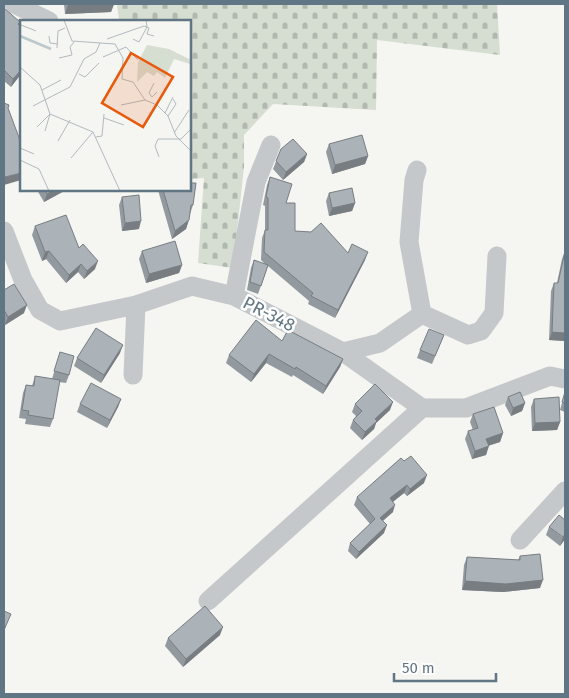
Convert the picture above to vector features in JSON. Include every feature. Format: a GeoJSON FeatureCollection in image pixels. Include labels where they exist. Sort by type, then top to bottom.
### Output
{"type":"FeatureCollection","features":[{"type":"Feature","properties":{"kind":"street"},"geometry":{"type":"LineString","coordinates":[[14,4],[47,20]]}},
{"type":"Feature","properties":{"kind":"street"},"geometry":{"type":"LineString","coordinates":[[234,296],[256,182],[271,145]]}},
{"type":"Feature","properties":{"kind":"street"},"geometry":{"type":"LineString","coordinates":[[418,170],[414,180],[409,242],[422,314]]}},
{"type":"Feature","properties":{"kind":"street","name":"PR-348"},"geometry":{"type":"LineString","coordinates":[[4,231],[23,280],[40,310],[60,321],[136,304],[192,286],[234,296],[343,352],[422,408]]}},
{"type":"Feature","properties":{"kind":"street"},"geometry":{"type":"LineString","coordinates":[[422,314],[468,335],[481,331],[494,313],[497,256]]}},
{"type":"Feature","properties":{"kind":"street"},"geometry":{"type":"LineString","coordinates":[[133,375],[136,304]]}},
{"type":"Feature","properties":{"kind":"street"},"geometry":{"type":"LineString","coordinates":[[343,352],[380,343],[422,314]]}},
{"type":"Feature","properties":{"kind":"street"},"geometry":{"type":"LineString","coordinates":[[208,601],[422,408],[466,408],[550,376],[565,378]]}},
{"type":"Feature","properties":{"kind":"street"},"geometry":{"type":"LineString","coordinates":[[520,540],[565,491]]}},
{"type":"Feature","properties":{"kind":"green space"},"geometry":{"type":"Polygon","coordinates":[[[117,4],[497,4],[500,55],[377,40],[376,110],[273,104],[244,135],[244,167],[233,268],[198,263],[204,178],[191,179],[191,20],[119,20],[117,4]]]}},
{"type":"Feature","properties":{"kind":"building"},"geometry":{"type":"Polygon","coordinates":[[[4,8],[20,22],[18,24],[20,26],[20,71],[13,79],[4,70],[4,8]]]}},
{"type":"Feature","properties":{"kind":"building"},"geometry":{"type":"Polygon","coordinates":[[[4,103],[9,105],[8,108],[20,140],[20,173],[5,177],[4,103]]]}},
{"type":"Feature","properties":{"kind":"building"},"geometry":{"type":"Polygon","coordinates":[[[362,135],[368,156],[335,165],[329,144],[362,135]]]}},
{"type":"Feature","properties":{"kind":"building"},"geometry":{"type":"Polygon","coordinates":[[[293,139],[307,154],[286,172],[276,161],[281,149],[293,139]]]}},
{"type":"Feature","properties":{"kind":"building"},"geometry":{"type":"Polygon","coordinates":[[[270,177],[292,184],[286,203],[295,203],[295,231],[311,232],[321,223],[348,253],[352,244],[368,252],[338,310],[311,296],[313,293],[264,252],[265,230],[268,230],[268,198],[266,197],[270,177]]]}},
{"type":"Feature","properties":{"kind":"building"},"geometry":{"type":"Polygon","coordinates":[[[191,183],[196,183],[189,220],[175,231],[163,191],[191,191],[191,183]]]}},
{"type":"Feature","properties":{"kind":"building"},"geometry":{"type":"Polygon","coordinates":[[[352,188],[355,203],[332,208],[329,193],[352,188]]]}},
{"type":"Feature","properties":{"kind":"building"},"geometry":{"type":"Polygon","coordinates":[[[139,195],[141,221],[125,223],[122,197],[139,195]]]}},
{"type":"Feature","properties":{"kind":"building"},"geometry":{"type":"Polygon","coordinates":[[[66,215],[79,248],[83,244],[98,261],[87,271],[81,264],[69,275],[49,251],[45,252],[35,226],[66,215]]]}},
{"type":"Feature","properties":{"kind":"building"},"geometry":{"type":"Polygon","coordinates":[[[175,241],[182,265],[149,274],[142,251],[175,241]]]}},
{"type":"Feature","properties":{"kind":"building"},"geometry":{"type":"Polygon","coordinates":[[[565,251],[565,333],[552,332],[554,283],[558,283],[565,251]]]}},
{"type":"Feature","properties":{"kind":"building"},"geometry":{"type":"Polygon","coordinates":[[[254,260],[268,265],[261,286],[250,282],[254,260]]]}},
{"type":"Feature","properties":{"kind":"building"},"geometry":{"type":"Polygon","coordinates":[[[14,284],[27,305],[8,317],[4,310],[4,290],[14,284]]]}},
{"type":"Feature","properties":{"kind":"building"},"geometry":{"type":"Polygon","coordinates":[[[256,320],[282,341],[288,330],[343,359],[326,386],[296,367],[295,369],[269,354],[254,374],[229,355],[256,320]]]}},
{"type":"Feature","properties":{"kind":"building"},"geometry":{"type":"Polygon","coordinates":[[[96,328],[123,345],[104,375],[77,358],[96,328]]]}},
{"type":"Feature","properties":{"kind":"building"},"geometry":{"type":"Polygon","coordinates":[[[429,329],[444,335],[435,356],[420,350],[429,329]]]}},
{"type":"Feature","properties":{"kind":"building"},"geometry":{"type":"Polygon","coordinates":[[[60,352],[74,356],[69,375],[54,371],[60,352]]]}},
{"type":"Feature","properties":{"kind":"building"},"geometry":{"type":"Polygon","coordinates":[[[35,376],[60,380],[53,419],[28,415],[29,411],[22,410],[26,385],[34,386],[35,376]]]}},
{"type":"Feature","properties":{"kind":"building"},"geometry":{"type":"Polygon","coordinates":[[[91,383],[121,399],[110,420],[80,404],[91,383]]]}},
{"type":"Feature","properties":{"kind":"building"},"geometry":{"type":"Polygon","coordinates":[[[375,384],[393,402],[375,419],[377,421],[365,432],[353,420],[362,411],[355,404],[375,384]]]}},
{"type":"Feature","properties":{"kind":"building"},"geometry":{"type":"Polygon","coordinates":[[[520,392],[525,403],[513,408],[508,397],[520,392]]]}},
{"type":"Feature","properties":{"kind":"building"},"geometry":{"type":"Polygon","coordinates":[[[565,392],[565,403],[562,402],[565,392]]]}},
{"type":"Feature","properties":{"kind":"building"},"geometry":{"type":"Polygon","coordinates":[[[559,397],[560,422],[535,423],[534,399],[559,397]]]}},
{"type":"Feature","properties":{"kind":"building"},"geometry":{"type":"Polygon","coordinates":[[[494,407],[503,433],[486,439],[489,446],[475,451],[468,431],[478,428],[473,414],[494,407]]]}},
{"type":"Feature","properties":{"kind":"building"},"geometry":{"type":"Polygon","coordinates":[[[411,456],[427,475],[410,489],[407,485],[390,498],[395,505],[380,518],[387,525],[359,552],[350,543],[375,519],[357,497],[401,458],[404,461],[411,456]]]}},
{"type":"Feature","properties":{"kind":"building"},"geometry":{"type":"Polygon","coordinates":[[[559,515],[565,520],[565,534],[563,537],[549,527],[559,515]]]}},
{"type":"Feature","properties":{"kind":"building"},"geometry":{"type":"Polygon","coordinates":[[[540,554],[543,580],[506,584],[465,581],[467,557],[520,560],[520,556],[540,554]]]}},
{"type":"Feature","properties":{"kind":"building"},"geometry":{"type":"Polygon","coordinates":[[[205,606],[223,627],[186,659],[168,638],[205,606]]]}},
{"type":"Feature","properties":{"kind":"building"},"geometry":{"type":"Polygon","coordinates":[[[4,611],[11,614],[4,630],[4,611]]]}}]}
